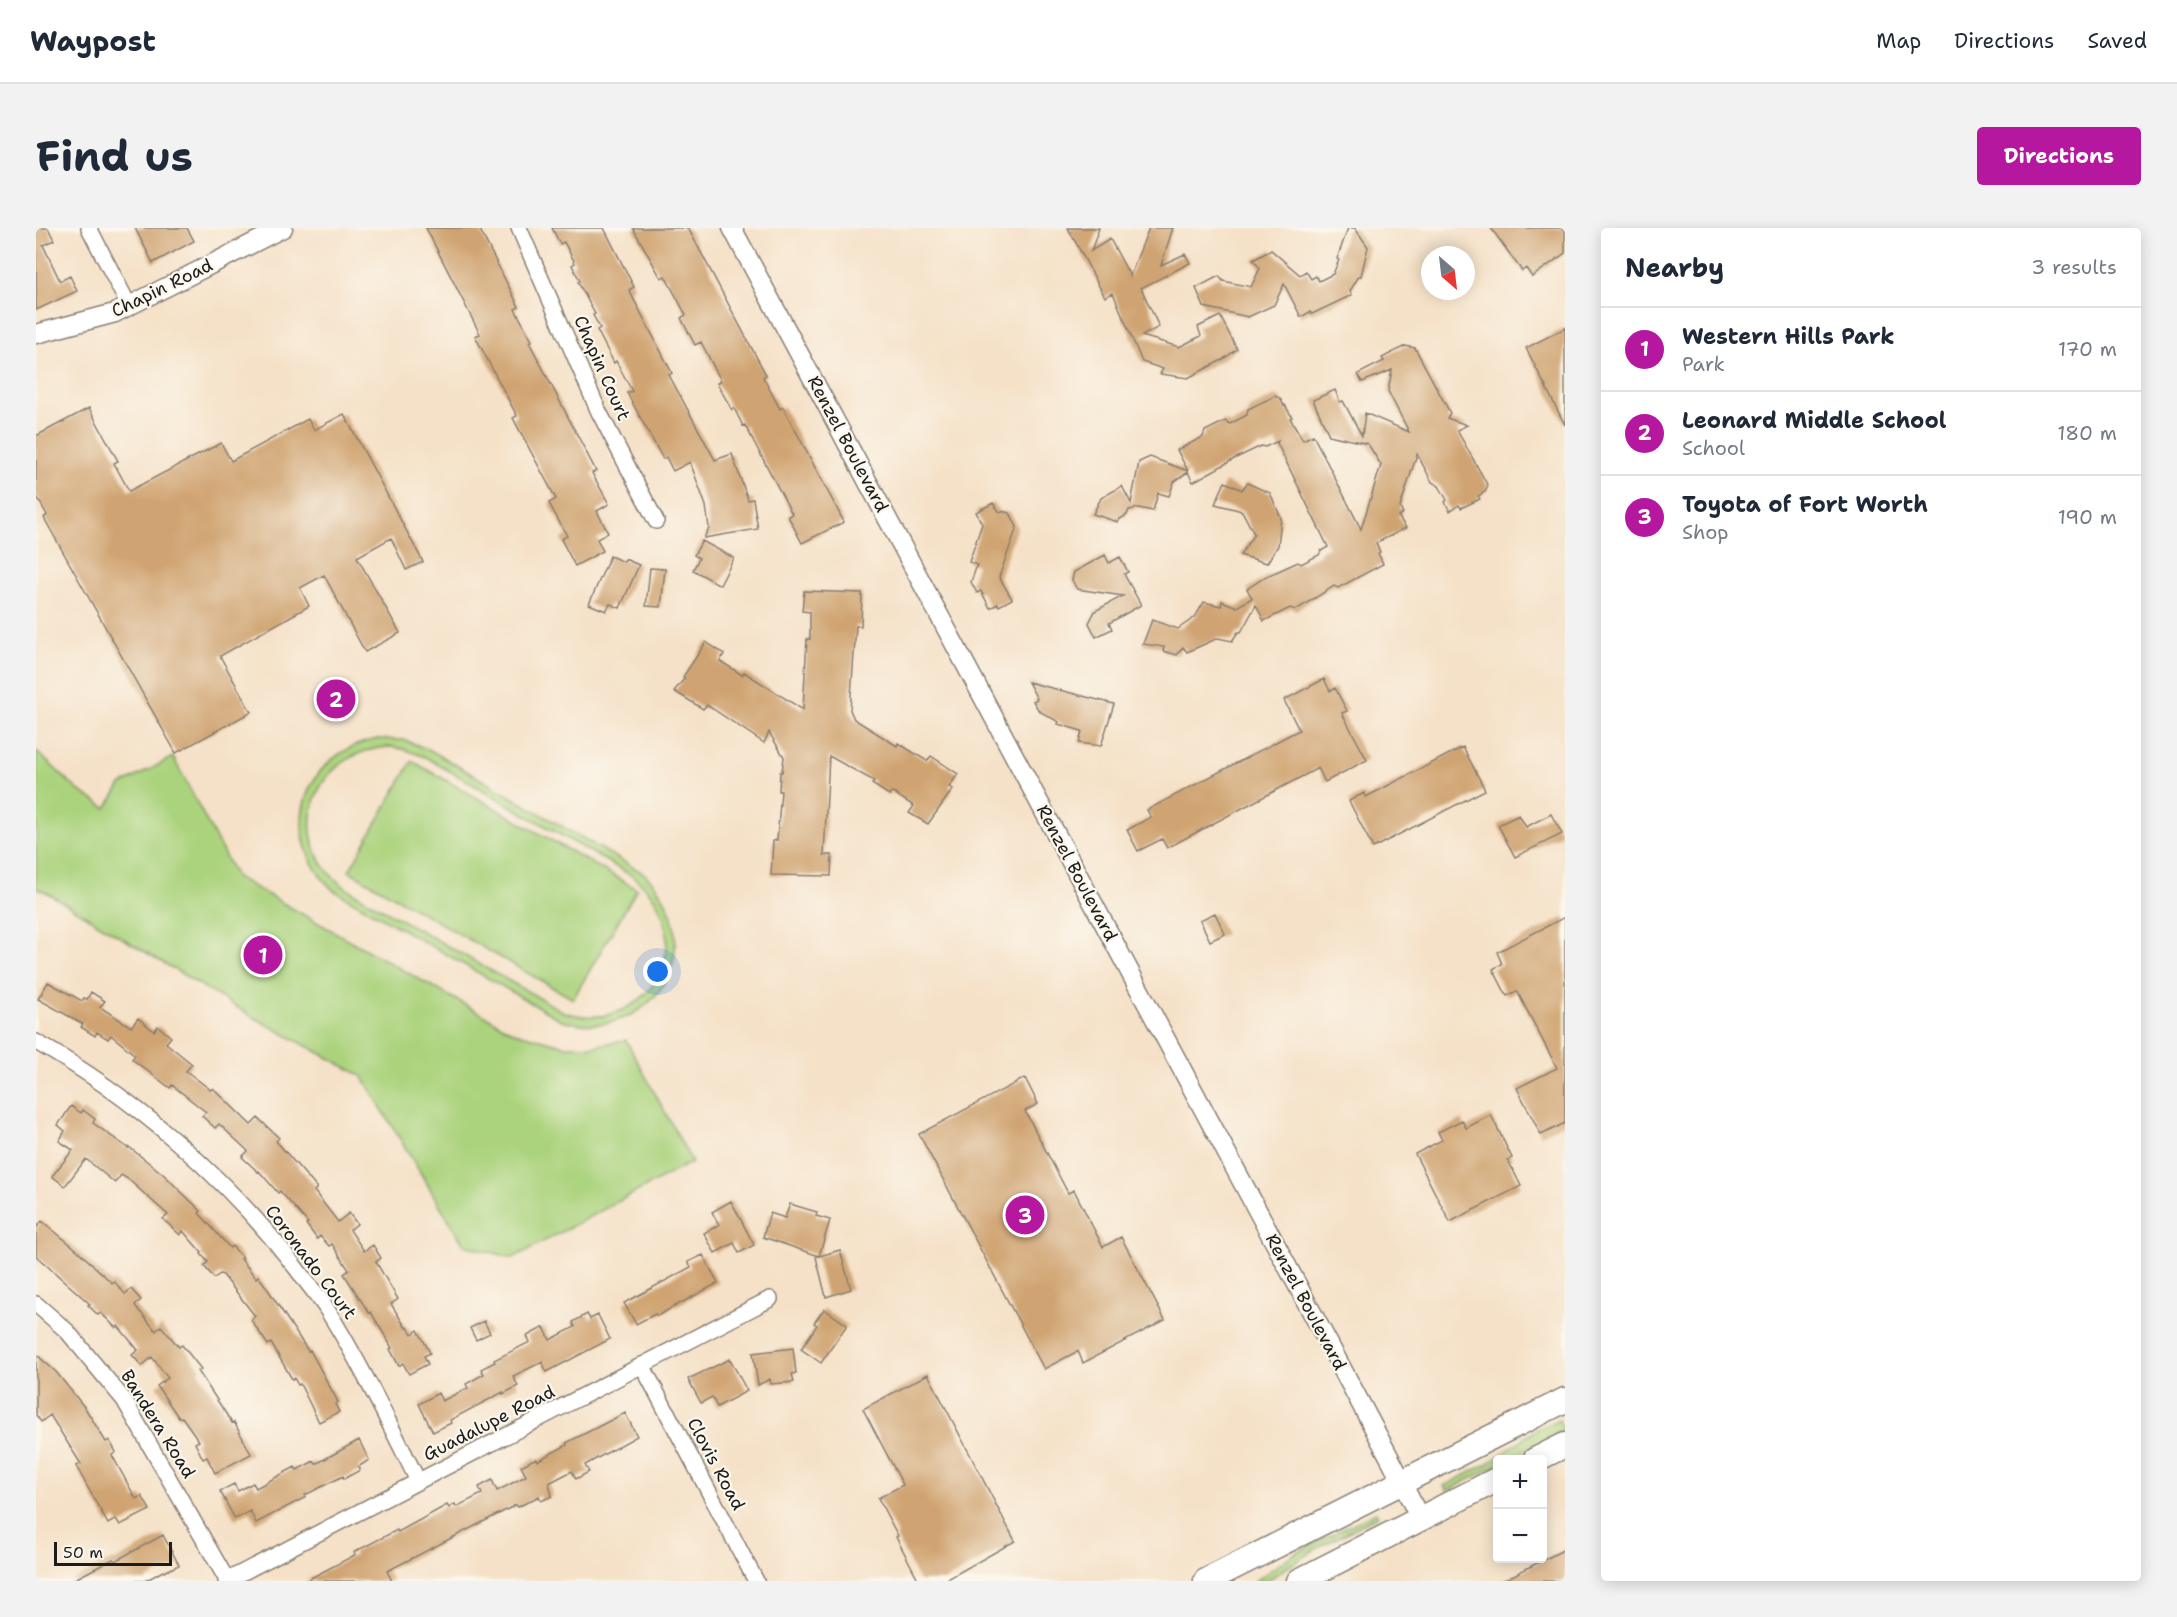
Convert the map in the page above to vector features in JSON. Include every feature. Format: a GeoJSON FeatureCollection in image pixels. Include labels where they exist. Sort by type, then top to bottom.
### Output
{"type":"FeatureCollection","features":[{"type":"Feature","properties":{"kind":"main road"},"geometry":{"type":"LineString","coordinates":[[1206,1581],[1565,1400]]}},
{"type":"Feature","properties":{"kind":"main road"},"geometry":{"type":"LineString","coordinates":[[1545,1455],[1565,1445]]}},
{"type":"Feature","properties":{"kind":"main road"},"geometry":{"type":"LineString","coordinates":[[1299,1581],[1493,1481]]}},
{"type":"Feature","properties":{"kind":"street"},"geometry":{"type":"LineString","coordinates":[[89,228],[129,306]]}},
{"type":"Feature","properties":{"kind":"street","name":"Chapin Road"},"geometry":{"type":"LineString","coordinates":[[36,334],[85,323],[115,313],[283,228]]}},
{"type":"Feature","properties":{"kind":"street","name":"Chapin Court"},"geometry":{"type":"LineString","coordinates":[[519,228],[599,412],[656,521]]}},
{"type":"Feature","properties":{"kind":"street","name":"Renzel Boulevard"},"geometry":{"type":"LineString","coordinates":[[732,228],[1402,1481],[1420,1519]]}},
{"type":"Feature","properties":{"kind":"street","name":"Coronado Court"},"geometry":{"type":"LineString","coordinates":[[36,1042],[114,1092],[205,1167],[266,1230],[325,1306],[360,1366],[418,1481]]}},
{"type":"Feature","properties":{"kind":"street","name":"Guadalupe Road"},"geometry":{"type":"LineString","coordinates":[[227,1581],[770,1299]]}},
{"type":"Feature","properties":{"kind":"street","name":"Bandera Road"},"geometry":{"type":"LineString","coordinates":[[36,1304],[67,1331],[124,1400],[227,1581]]}},
{"type":"Feature","properties":{"kind":"street","name":"Clovis Road"},"geometry":{"type":"LineString","coordinates":[[642,1365],[756,1581]]}},
{"type":"Feature","properties":{"kind":"green space"},"geometry":{"type":"Polygon","coordinates":[[[378,739],[404,740],[430,750],[645,874],[665,901],[675,929],[674,957],[664,983],[647,1004],[624,1018],[594,1024],[561,1020],[333,890],[315,869],[305,846],[302,822],[305,799],[315,779],[330,761],[352,747],[378,739]],[[391,747],[363,752],[341,764],[324,781],[314,802],[311,825],[315,849],[328,871],[349,890],[564,1012],[596,1016],[623,1010],[645,995],[660,973],[666,948],[664,922],[652,896],[629,874],[425,757],[391,747]]]}},
{"type":"Feature","properties":{"kind":"green space"},"geometry":{"type":"Polygon","coordinates":[[[36,751],[78,790],[106,808],[121,785],[173,757],[236,877],[514,1032],[566,1046],[594,1046],[626,1040],[692,1162],[513,1258],[464,1245],[362,1076],[253,1017],[36,888],[36,751]]]}},
{"type":"Feature","properties":{"kind":"green space"},"geometry":{"type":"Polygon","coordinates":[[[412,761],[637,889],[573,999],[349,871],[412,761]]]}},
{"type":"Feature","properties":{"kind":"green space"},"geometry":{"type":"Polygon","coordinates":[[[1559,1420],[1564,1431],[1516,1455],[1500,1455],[1537,1429],[1559,1420]]]}},
{"type":"Feature","properties":{"kind":"green space"},"geometry":{"type":"Polygon","coordinates":[[[1493,1460],[1493,1467],[1447,1491],[1444,1486],[1493,1460]]]}},
{"type":"Feature","properties":{"kind":"green space"},"geometry":{"type":"Polygon","coordinates":[[[1376,1512],[1378,1516],[1314,1550],[1266,1581],[1255,1581],[1294,1554],[1376,1512]]]}},
{"type":"Feature","properties":{"kind":"building"},"geometry":{"type":"Polygon","coordinates":[[[36,228],[48,228],[54,240],[43,245],[60,281],[70,276],[77,291],[36,310],[36,228]]]}},
{"type":"Feature","properties":{"kind":"building"},"geometry":{"type":"Polygon","coordinates":[[[135,228],[187,228],[194,241],[153,263],[135,228]]]}},
{"type":"Feature","properties":{"kind":"building"},"geometry":{"type":"Polygon","coordinates":[[[426,228],[479,228],[519,307],[515,309],[532,341],[529,342],[596,471],[592,473],[609,504],[597,511],[608,533],[597,539],[603,551],[575,566],[561,539],[567,536],[549,503],[556,499],[513,418],[517,416],[475,336],[480,334],[426,228]]]}},
{"type":"Feature","properties":{"kind":"building"},"geometry":{"type":"Polygon","coordinates":[[[552,228],[604,228],[634,287],[629,290],[672,373],[669,375],[715,460],[732,454],[748,500],[753,499],[758,529],[704,538],[709,528],[706,506],[690,462],[673,471],[666,457],[663,459],[627,393],[632,391],[597,330],[600,328],[593,315],[595,314],[572,265],[575,263],[564,242],[560,244],[552,228]]]}},
{"type":"Feature","properties":{"kind":"building"},"geometry":{"type":"Polygon","coordinates":[[[633,228],[688,228],[766,375],[763,377],[780,409],[783,407],[844,522],[802,543],[788,516],[792,514],[745,425],[743,426],[734,408],[732,410],[717,383],[721,381],[701,342],[695,345],[681,318],[686,315],[665,276],[661,278],[633,228]]]}},
{"type":"Feature","properties":{"kind":"building"},"geometry":{"type":"Polygon","coordinates":[[[1068,228],[1099,228],[1091,251],[1110,239],[1130,276],[1149,228],[1173,228],[1161,265],[1185,254],[1190,263],[1141,288],[1159,327],[1142,336],[1179,347],[1201,336],[1198,327],[1220,316],[1237,349],[1222,360],[1188,378],[1160,374],[1163,369],[1142,362],[1113,293],[1105,297],[1068,228]]]}},
{"type":"Feature","properties":{"kind":"building"},"geometry":{"type":"Polygon","coordinates":[[[1348,228],[1355,228],[1368,247],[1361,276],[1350,291],[1352,295],[1301,317],[1284,284],[1274,305],[1248,317],[1204,307],[1196,288],[1219,276],[1223,281],[1251,287],[1260,268],[1253,260],[1271,250],[1300,275],[1306,271],[1311,279],[1316,276],[1319,281],[1333,274],[1348,228]]]}},
{"type":"Feature","properties":{"kind":"building"},"geometry":{"type":"Polygon","coordinates":[[[1491,228],[1565,228],[1565,253],[1532,277],[1526,268],[1522,271],[1491,228]]]}},
{"type":"Feature","properties":{"kind":"building"},"geometry":{"type":"Polygon","coordinates":[[[1565,328],[1565,425],[1526,348],[1565,328]]]}},
{"type":"Feature","properties":{"kind":"building"},"geometry":{"type":"Polygon","coordinates":[[[1405,346],[1415,348],[1450,413],[1447,418],[1467,425],[1457,430],[1488,486],[1485,492],[1478,496],[1480,499],[1461,508],[1459,505],[1450,511],[1439,486],[1432,482],[1417,454],[1400,508],[1403,513],[1398,516],[1406,528],[1376,543],[1383,564],[1338,588],[1334,586],[1296,610],[1290,608],[1264,621],[1256,605],[1241,632],[1238,632],[1232,641],[1218,638],[1187,652],[1183,647],[1177,655],[1163,651],[1164,647],[1143,644],[1152,620],[1178,629],[1195,617],[1204,602],[1221,606],[1222,601],[1237,607],[1252,598],[1247,589],[1265,577],[1298,562],[1301,564],[1319,555],[1328,547],[1278,441],[1236,458],[1193,482],[1188,472],[1174,482],[1169,496],[1158,493],[1153,511],[1139,508],[1129,510],[1127,515],[1118,522],[1093,514],[1101,498],[1122,486],[1131,503],[1139,462],[1150,457],[1188,471],[1177,450],[1203,437],[1205,431],[1225,421],[1230,424],[1247,415],[1248,409],[1275,396],[1280,398],[1285,405],[1303,440],[1313,435],[1361,529],[1381,465],[1368,444],[1329,435],[1313,400],[1335,390],[1362,436],[1365,413],[1409,432],[1388,391],[1392,370],[1362,382],[1358,374],[1384,361],[1382,358],[1405,346]]]}},
{"type":"Feature","properties":{"kind":"building"},"geometry":{"type":"Polygon","coordinates":[[[89,408],[118,461],[114,463],[129,491],[221,443],[231,461],[308,419],[314,430],[344,414],[423,562],[406,570],[391,538],[357,557],[400,633],[365,652],[324,575],[300,588],[309,606],[220,656],[251,712],[176,753],[44,518],[47,515],[36,495],[36,436],[89,408]]]}},
{"type":"Feature","properties":{"kind":"building"},"geometry":{"type":"Polygon","coordinates":[[[1225,482],[1242,490],[1247,483],[1270,493],[1281,518],[1278,546],[1267,563],[1240,555],[1254,534],[1242,511],[1215,504],[1225,482]]]}},
{"type":"Feature","properties":{"kind":"building"},"geometry":{"type":"Polygon","coordinates":[[[993,503],[999,511],[1010,513],[1017,527],[999,577],[1012,599],[990,608],[981,591],[977,593],[971,582],[977,565],[969,562],[982,524],[976,512],[993,503]]]}},
{"type":"Feature","properties":{"kind":"building"},"geometry":{"type":"Polygon","coordinates":[[[702,541],[734,558],[720,585],[693,570],[699,558],[694,555],[702,541]]]}},
{"type":"Feature","properties":{"kind":"building"},"geometry":{"type":"Polygon","coordinates":[[[1105,555],[1109,563],[1120,557],[1128,572],[1124,574],[1141,605],[1109,623],[1112,629],[1096,637],[1089,623],[1095,611],[1123,596],[1077,589],[1072,580],[1074,572],[1105,555]]]}},
{"type":"Feature","properties":{"kind":"building"},"geometry":{"type":"Polygon","coordinates":[[[610,556],[639,565],[620,608],[610,604],[606,611],[589,604],[610,556]]]}},
{"type":"Feature","properties":{"kind":"building"},"geometry":{"type":"Polygon","coordinates":[[[650,568],[665,569],[661,607],[646,606],[650,568]]]}},
{"type":"Feature","properties":{"kind":"building"},"geometry":{"type":"Polygon","coordinates":[[[804,591],[862,593],[861,626],[856,626],[850,710],[854,719],[897,746],[898,743],[927,761],[931,756],[958,774],[949,787],[953,789],[928,824],[909,813],[914,806],[892,792],[889,795],[872,784],[874,781],[829,756],[824,855],[832,855],[831,876],[771,875],[773,841],[777,840],[781,791],[779,791],[780,772],[782,772],[784,757],[769,732],[764,743],[707,705],[703,709],[674,691],[685,678],[683,677],[706,642],[724,654],[720,661],[742,675],[744,672],[803,710],[807,639],[810,639],[810,612],[802,611],[804,591]]]}},
{"type":"Feature","properties":{"kind":"building"},"geometry":{"type":"Polygon","coordinates":[[[1324,679],[1330,691],[1335,688],[1347,711],[1342,713],[1367,760],[1325,782],[1318,768],[1167,848],[1162,839],[1138,851],[1127,830],[1151,817],[1147,810],[1299,730],[1284,700],[1324,679]]]}},
{"type":"Feature","properties":{"kind":"building"},"geometry":{"type":"Polygon","coordinates":[[[1028,682],[1114,704],[1101,746],[1079,743],[1082,731],[1058,724],[1059,722],[1039,711],[1033,701],[1037,699],[1028,682]]]}},
{"type":"Feature","properties":{"kind":"building"},"geometry":{"type":"Polygon","coordinates":[[[1463,747],[1485,790],[1373,848],[1349,801],[1364,793],[1366,797],[1463,747]]]}},
{"type":"Feature","properties":{"kind":"building"},"geometry":{"type":"Polygon","coordinates":[[[1551,814],[1562,834],[1515,857],[1498,825],[1519,815],[1526,827],[1551,814]]]}},
{"type":"Feature","properties":{"kind":"building"},"geometry":{"type":"Polygon","coordinates":[[[1215,913],[1225,934],[1210,941],[1200,920],[1215,913]]]}},
{"type":"Feature","properties":{"kind":"building"},"geometry":{"type":"Polygon","coordinates":[[[1565,917],[1565,1123],[1541,1135],[1517,1088],[1557,1068],[1517,991],[1507,996],[1493,969],[1502,964],[1497,952],[1565,917]]]}},
{"type":"Feature","properties":{"kind":"building"},"geometry":{"type":"Polygon","coordinates":[[[48,982],[82,1001],[84,998],[87,999],[91,992],[105,1001],[100,1007],[131,1027],[138,1018],[154,1031],[158,1026],[171,1037],[166,1043],[192,1064],[186,1071],[211,1090],[213,1088],[251,1125],[258,1118],[279,1138],[276,1141],[317,1188],[314,1191],[338,1222],[349,1213],[357,1224],[350,1230],[364,1251],[373,1245],[381,1258],[376,1262],[398,1299],[391,1304],[412,1334],[418,1330],[430,1353],[424,1356],[428,1364],[409,1374],[403,1363],[399,1366],[390,1349],[392,1348],[371,1312],[369,1313],[344,1274],[349,1270],[332,1244],[329,1246],[320,1236],[317,1239],[306,1224],[308,1223],[280,1191],[278,1193],[259,1171],[242,1157],[248,1151],[219,1124],[215,1128],[202,1116],[206,1112],[172,1085],[170,1088],[132,1059],[135,1055],[111,1035],[108,1039],[97,1032],[95,1036],[81,1027],[83,1024],[38,999],[48,982]]]}},
{"type":"Feature","properties":{"kind":"building"},"geometry":{"type":"Polygon","coordinates":[[[1025,1078],[1038,1104],[1025,1111],[1068,1193],[1074,1190],[1103,1247],[1121,1237],[1165,1320],[1083,1363],[1078,1351],[1044,1369],[919,1134],[1025,1078]]]}},
{"type":"Feature","properties":{"kind":"building"},"geometry":{"type":"Polygon","coordinates":[[[71,1106],[81,1113],[83,1110],[95,1119],[93,1123],[129,1147],[163,1174],[201,1211],[199,1213],[230,1248],[232,1246],[243,1258],[241,1259],[256,1278],[258,1276],[265,1285],[308,1351],[310,1350],[338,1402],[335,1404],[339,1412],[319,1422],[300,1384],[298,1385],[294,1378],[292,1379],[271,1343],[268,1345],[251,1320],[255,1316],[223,1275],[220,1274],[214,1278],[204,1266],[208,1262],[183,1231],[180,1235],[163,1219],[168,1215],[128,1179],[121,1175],[115,1183],[86,1159],[65,1186],[52,1176],[73,1150],[59,1141],[65,1131],[58,1125],[71,1106]]]}},
{"type":"Feature","properties":{"kind":"building"},"geometry":{"type":"Polygon","coordinates":[[[1491,1115],[1512,1158],[1508,1160],[1521,1186],[1450,1222],[1415,1154],[1442,1140],[1438,1132],[1462,1120],[1466,1128],[1491,1115]]]}},
{"type":"Feature","properties":{"kind":"building"},"geometry":{"type":"Polygon","coordinates":[[[731,1201],[754,1245],[739,1253],[734,1243],[715,1253],[704,1233],[719,1225],[712,1212],[731,1201]]]}},
{"type":"Feature","properties":{"kind":"building"},"geometry":{"type":"Polygon","coordinates":[[[790,1204],[817,1212],[816,1216],[830,1220],[819,1256],[763,1237],[770,1213],[785,1218],[790,1204]]]}},
{"type":"Feature","properties":{"kind":"building"},"geometry":{"type":"Polygon","coordinates":[[[42,1221],[112,1283],[114,1281],[125,1294],[131,1289],[141,1300],[135,1305],[156,1331],[161,1326],[179,1347],[182,1345],[201,1369],[198,1371],[232,1423],[234,1422],[251,1454],[215,1473],[207,1457],[203,1459],[195,1443],[199,1441],[182,1417],[179,1418],[157,1386],[168,1378],[152,1357],[142,1366],[132,1355],[138,1350],[118,1326],[116,1328],[101,1313],[98,1315],[88,1305],[90,1304],[36,1256],[36,1228],[42,1221]]]}},
{"type":"Feature","properties":{"kind":"building"},"geometry":{"type":"Polygon","coordinates":[[[840,1250],[851,1289],[826,1297],[816,1257],[840,1250]]]}},
{"type":"Feature","properties":{"kind":"building"},"geometry":{"type":"Polygon","coordinates":[[[703,1255],[718,1283],[657,1316],[655,1314],[636,1324],[624,1303],[691,1267],[688,1262],[703,1255]]]}},
{"type":"Feature","properties":{"kind":"building"},"geometry":{"type":"Polygon","coordinates":[[[824,1309],[847,1325],[821,1363],[801,1349],[817,1325],[814,1323],[824,1309]]]}},
{"type":"Feature","properties":{"kind":"building"},"geometry":{"type":"Polygon","coordinates":[[[587,1314],[590,1319],[598,1315],[610,1339],[547,1372],[542,1362],[513,1376],[518,1386],[450,1420],[451,1423],[433,1432],[419,1404],[438,1393],[442,1401],[468,1388],[466,1384],[484,1374],[481,1369],[530,1342],[527,1336],[544,1327],[550,1340],[575,1327],[573,1322],[587,1314]]]}},
{"type":"Feature","properties":{"kind":"building"},"geometry":{"type":"Polygon","coordinates":[[[484,1321],[490,1333],[476,1340],[470,1328],[484,1321]]]}},
{"type":"Feature","properties":{"kind":"building"},"geometry":{"type":"Polygon","coordinates":[[[793,1348],[796,1373],[792,1374],[794,1382],[771,1384],[770,1379],[758,1385],[753,1353],[793,1348]]]}},
{"type":"Feature","properties":{"kind":"building"},"geometry":{"type":"Polygon","coordinates":[[[36,1354],[56,1372],[85,1408],[106,1442],[109,1440],[116,1452],[112,1455],[136,1499],[142,1496],[150,1510],[120,1525],[116,1519],[108,1524],[76,1466],[81,1464],[50,1415],[41,1422],[36,1415],[36,1354]]]}},
{"type":"Feature","properties":{"kind":"building"},"geometry":{"type":"Polygon","coordinates":[[[730,1359],[747,1391],[717,1407],[712,1397],[701,1403],[688,1379],[730,1359]]]}},
{"type":"Feature","properties":{"kind":"building"},"geometry":{"type":"Polygon","coordinates":[[[928,1374],[1015,1541],[944,1581],[919,1581],[896,1537],[898,1536],[878,1498],[903,1485],[863,1409],[928,1374]]]}},
{"type":"Feature","properties":{"kind":"building"},"geometry":{"type":"Polygon","coordinates":[[[625,1413],[637,1436],[585,1465],[589,1472],[576,1479],[572,1471],[549,1483],[552,1496],[541,1501],[539,1496],[518,1507],[516,1505],[387,1571],[392,1581],[305,1581],[355,1555],[354,1552],[397,1530],[398,1532],[447,1505],[449,1508],[455,1504],[456,1507],[482,1494],[479,1487],[492,1480],[497,1491],[526,1476],[521,1466],[536,1458],[537,1461],[567,1445],[566,1443],[625,1413]]]}},
{"type":"Feature","properties":{"kind":"building"},"geometry":{"type":"Polygon","coordinates":[[[359,1440],[369,1460],[358,1467],[360,1470],[305,1495],[306,1497],[256,1523],[250,1511],[235,1519],[220,1491],[234,1484],[238,1491],[253,1483],[256,1488],[295,1467],[297,1470],[314,1461],[316,1464],[359,1440]]]}},
{"type":"Feature","properties":{"kind":"building"},"geometry":{"type":"Polygon","coordinates":[[[163,1535],[179,1565],[145,1581],[71,1581],[113,1559],[115,1561],[163,1535]]]}},
{"type":"Feature","properties":{"kind":"building"},"geometry":{"type":"Polygon","coordinates":[[[1565,1549],[1565,1581],[1502,1581],[1537,1563],[1547,1563],[1547,1558],[1565,1549]]]}},
{"type":"Feature","properties":{"kind":"place","name":"Leonard Middle School"},"geometry":{"type":"Point","coordinates":[336,699]}},
{"type":"Feature","properties":{"kind":"place","name":"Western Hills Park"},"geometry":{"type":"Point","coordinates":[263,955]}},
{"type":"Feature","properties":{"kind":"place","name":"Toyota of Fort Worth"},"geometry":{"type":"Point","coordinates":[1025,1215]}}]}
